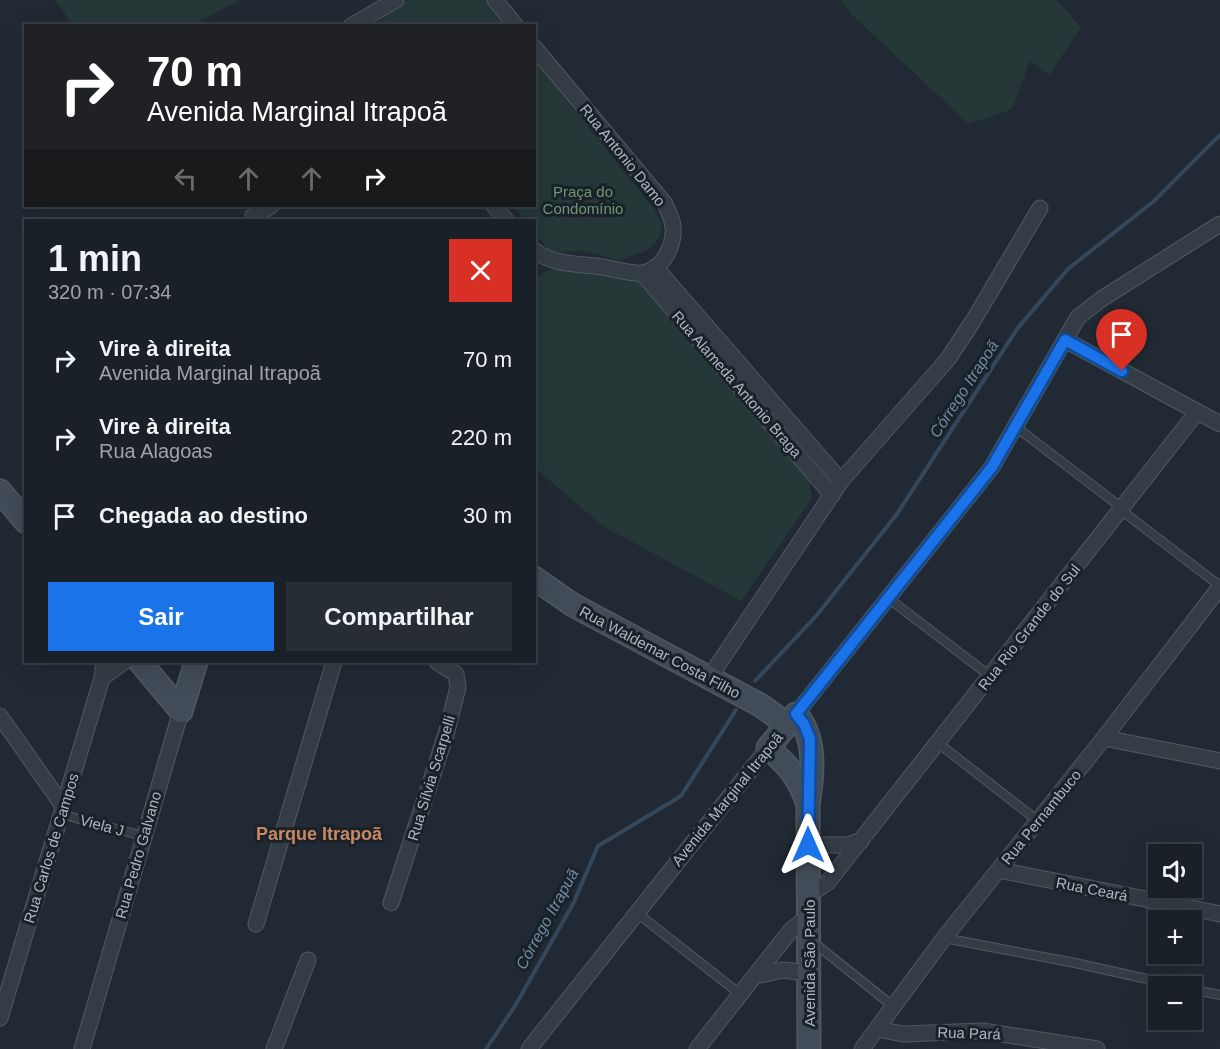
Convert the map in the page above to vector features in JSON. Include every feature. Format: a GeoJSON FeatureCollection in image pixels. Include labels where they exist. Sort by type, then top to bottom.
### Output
{"type":"FeatureCollection","features":[{"type":"Feature","properties":{"kind":"main road"},"geometry":{"type":"LineString","coordinates":[[0,491],[24,520]]}},
{"type":"Feature","properties":{"kind":"main road","name":"Rua Waldemar Costa Filho"},"geometry":{"type":"LineString","coordinates":[[536,579],[573,605],[760,705],[791,719]]}},
{"type":"Feature","properties":{"kind":"main road"},"geometry":{"type":"LineString","coordinates":[[141,663],[180,711]]}},
{"type":"Feature","properties":{"kind":"main road","name":"Rua Pedro Galvano"},"geometry":{"type":"LineString","coordinates":[[180,711],[196,663]]}},
{"type":"Feature","properties":{"kind":"main road","name":"Avenida Marginal Itrapoã"},"geometry":{"type":"LineString","coordinates":[[768,748],[791,719]]}},
{"type":"Feature","properties":{"kind":"main road","name":"Avenida São Paulo"},"geometry":{"type":"LineString","coordinates":[[791,719],[804,724],[810,739],[811,781],[808,804],[810,1049]]}},
{"type":"Feature","properties":{"kind":"main road","name":"Avenida São Paulo"},"geometry":{"type":"LineString","coordinates":[[768,748],[794,773],[804,790],[808,804]]}},
{"type":"Feature","properties":{"kind":"street"},"geometry":{"type":"LineString","coordinates":[[354,24],[396,0]]}},
{"type":"Feature","properties":{"kind":"street"},"geometry":{"type":"LineString","coordinates":[[495,0],[514,24]]}},
{"type":"Feature","properties":{"kind":"street","name":"Rua Antonio Damo"},"geometry":{"type":"LineString","coordinates":[[536,49],[665,204],[673,229],[668,253],[650,270]]}},
{"type":"Feature","properties":{"kind":"street"},"geometry":{"type":"LineString","coordinates":[[252,216],[269,207]]}},
{"type":"Feature","properties":{"kind":"street"},"geometry":{"type":"LineString","coordinates":[[495,207],[505,219]]}},
{"type":"Feature","properties":{"kind":"street"},"geometry":{"type":"LineString","coordinates":[[709,678],[842,481],[948,359],[1040,208]]}},
{"type":"Feature","properties":{"kind":"street","name":"Avenida Marginal Itrapoã"},"geometry":{"type":"LineString","coordinates":[[791,719],[992,467],[1078,317],[1103,298],[1220,224]]}},
{"type":"Feature","properties":{"kind":"street"},"geometry":{"type":"LineString","coordinates":[[536,252],[543,257],[561,262],[650,270]]}},
{"type":"Feature","properties":{"kind":"street","name":"Rua Alameda Antonio Braga"},"geometry":{"type":"LineString","coordinates":[[650,270],[842,481]]}},
{"type":"Feature","properties":{"kind":"street","name":"Rua Alameda Antonio Braga"},"geometry":{"type":"LineString","coordinates":[[650,270],[832,495]]}},
{"type":"Feature","properties":{"kind":"street"},"geometry":{"type":"LineString","coordinates":[[1065,340],[1220,424]]}},
{"type":"Feature","properties":{"kind":"street","name":"Rua Rio Grande do Sul"},"geometry":{"type":"LineString","coordinates":[[809,891],[818,889],[828,882],[861,842],[1197,412]]}},
{"type":"Feature","properties":{"kind":"street","name":"Rua Pernambuco"},"geometry":{"type":"LineString","coordinates":[[860,1048],[1220,587]]}},
{"type":"Feature","properties":{"kind":"street","name":"Rua Carlos de Campos"},"geometry":{"type":"LineString","coordinates":[[0,1018],[102,678],[104,663]]}},
{"type":"Feature","properties":{"kind":"street"},"geometry":{"type":"LineString","coordinates":[[102,678],[123,663]]}},
{"type":"Feature","properties":{"kind":"street"},"geometry":{"type":"LineString","coordinates":[[256,924],[334,663]]}},
{"type":"Feature","properties":{"kind":"street","name":"Rua Sílvia Scarpelli"},"geometry":{"type":"LineString","coordinates":[[392,903],[447,731],[458,687],[456,675],[438,663]]}},
{"type":"Feature","properties":{"kind":"street","name":"Rua Pedro Galvano"},"geometry":{"type":"LineString","coordinates":[[81,1049],[180,711]]}},
{"type":"Feature","properties":{"kind":"street"},"geometry":{"type":"LineString","coordinates":[[0,716],[62,810]]}},
{"type":"Feature","properties":{"kind":"street"},"geometry":{"type":"LineString","coordinates":[[1104,738],[1220,761]]}},
{"type":"Feature","properties":{"kind":"street","name":"Avenida Marginal Itrapoã"},"geometry":{"type":"LineString","coordinates":[[529,1049],[768,748]]}},
{"type":"Feature","properties":{"kind":"street"},"geometry":{"type":"LineString","coordinates":[[808,845],[847,845],[861,842]]}},
{"type":"Feature","properties":{"kind":"street","name":"Rua Ceará"},"geometry":{"type":"LineString","coordinates":[[999,870],[1220,914]]}},
{"type":"Feature","properties":{"kind":"street"},"geometry":{"type":"LineString","coordinates":[[697,1049],[791,930],[809,916]]}},
{"type":"Feature","properties":{"kind":"street"},"geometry":{"type":"LineString","coordinates":[[274,1049],[308,960]]}},
{"type":"Feature","properties":{"kind":"street"},"geometry":{"type":"LineString","coordinates":[[0,968],[10,985]]}},
{"type":"Feature","properties":{"kind":"street"},"geometry":{"type":"LineString","coordinates":[[755,976],[783,970],[809,973]]}},
{"type":"Feature","properties":{"kind":"street","name":"Rua Pará"},"geometry":{"type":"LineString","coordinates":[[877,1029],[903,1034],[982,1031],[1097,1049]]}},
{"type":"Feature","properties":{"kind":"lane"},"geometry":{"type":"LineString","coordinates":[[1016,427],[1220,587]]}},
{"type":"Feature","properties":{"kind":"lane"},"geometry":{"type":"LineString","coordinates":[[888,598],[990,676]]}},
{"type":"Feature","properties":{"kind":"lane"},"geometry":{"type":"LineString","coordinates":[[938,743],[1038,821]]}},
{"type":"Feature","properties":{"kind":"lane","name":"Viela J"},"geometry":{"type":"LineString","coordinates":[[62,810],[143,836]]}},
{"type":"Feature","properties":{"kind":"lane"},"geometry":{"type":"LineString","coordinates":[[637,913],[740,994]]}},
{"type":"Feature","properties":{"kind":"lane"},"geometry":{"type":"LineString","coordinates":[[944,938],[1148,980]]}},
{"type":"Feature","properties":{"kind":"lane"},"geometry":{"type":"LineString","coordinates":[[809,939],[894,1007]]}},
{"type":"Feature","properties":{"kind":"lane"},"geometry":{"type":"LineString","coordinates":[[1202,991],[1220,995]]}},
{"type":"Feature","properties":{"kind":"green space"},"geometry":{"type":"Polygon","coordinates":[[[56,0],[241,0],[194,24],[72,24],[56,0]]]}},
{"type":"Feature","properties":{"kind":"green space"},"geometry":{"type":"Polygon","coordinates":[[[409,0],[485,0],[505,24],[378,24],[385,12],[409,0]]]}},
{"type":"Feature","properties":{"kind":"green space"},"geometry":{"type":"Polygon","coordinates":[[[841,0],[1057,0],[1081,27],[1049,75],[1030,61],[1012,109],[969,124],[852,15],[841,0]]]}},
{"type":"Feature","properties":{"kind":"green space","name":"Praça do Condomínio"},"geometry":{"type":"Polygon","coordinates":[[[536,62],[655,210],[662,224],[660,236],[648,250],[619,260],[583,251],[550,252],[536,234],[536,219],[524,219],[514,207],[536,207],[536,62]]]}},
{"type":"Feature","properties":{"kind":"green space"},"geometry":{"type":"Polygon","coordinates":[[[558,268],[604,271],[648,284],[808,473],[812,498],[741,601],[603,526],[536,469],[536,278],[546,271],[558,268]]]}},
{"type":"Feature","properties":{"kind":"waterway","name":"Córrego Itrapoã"},"geometry":{"type":"LineString","coordinates":[[755,681],[817,615],[897,514],[1017,329],[1068,269],[1154,201],[1220,135]]}},
{"type":"Feature","properties":{"kind":"waterway","name":"Córrego Itrapuã"},"geometry":{"type":"LineString","coordinates":[[486,1049],[515,1006],[573,904],[598,846],[681,796],[736,710]]}},
{"type":"Feature","properties":{"kind":"district","name":"Parque Itrapoã"},"geometry":{"type":"Point","coordinates":[319,834]}},
{"type":"Feature","properties":{"kind":"route"},"geometry":{"type":"LineString","coordinates":[[808,845],[810,739],[804,724],[796,714],[992,467],[1065,340],[1122,371]]}}]}
